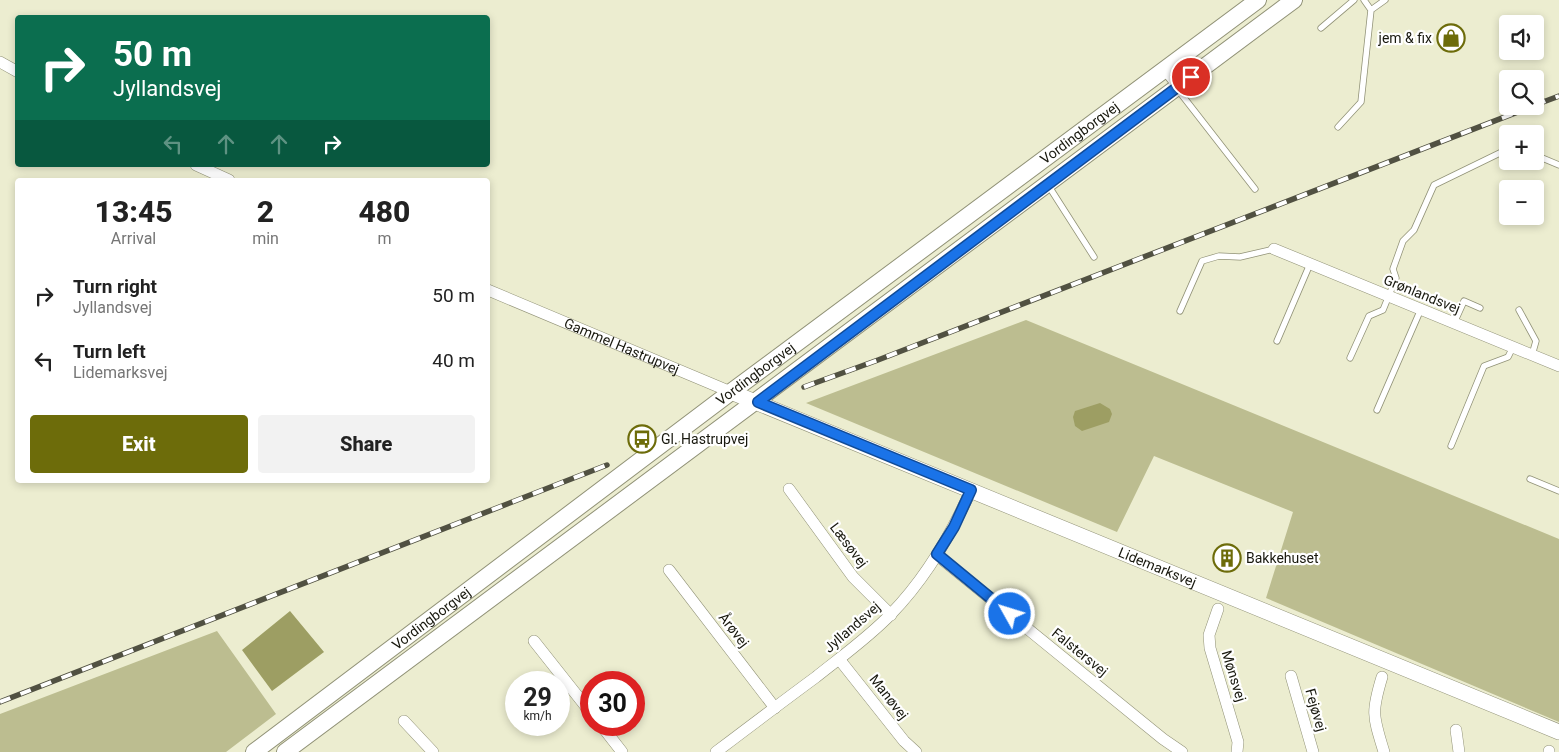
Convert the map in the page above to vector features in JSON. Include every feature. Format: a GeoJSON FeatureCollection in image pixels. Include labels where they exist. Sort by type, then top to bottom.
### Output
{"type":"FeatureCollection","features":[{"type":"Feature","properties":{"kind":"main road","name":"Vordingborgvej"},"geometry":{"type":"LineString","coordinates":[[254,752],[731,392],[1258,0]]}},
{"type":"Feature","properties":{"kind":"main road","name":"Vordingborgvej"},"geometry":{"type":"LineString","coordinates":[[285,752],[758,402],[1294,0]]}},
{"type":"Feature","properties":{"kind":"street"},"geometry":{"type":"LineString","coordinates":[[0,62],[15,70]]}},
{"type":"Feature","properties":{"kind":"street"},"geometry":{"type":"LineString","coordinates":[[200,167],[225,178]]}},
{"type":"Feature","properties":{"kind":"street","name":"Grønlandsvej"},"geometry":{"type":"LineString","coordinates":[[1274,249],[1559,366]]}},
{"type":"Feature","properties":{"kind":"street","name":"Gammel Hastrupvej"},"geometry":{"type":"LineString","coordinates":[[490,291],[758,402]]}},
{"type":"Feature","properties":{"kind":"street","name":"Lidemarksvej"},"geometry":{"type":"LineString","coordinates":[[758,402],[1559,732]]}},
{"type":"Feature","properties":{"kind":"street","name":"Læsøvej"},"geometry":{"type":"LineString","coordinates":[[789,489],[853,577],[891,614]]}},
{"type":"Feature","properties":{"kind":"street","name":"Jyllandsvej"},"geometry":{"type":"LineString","coordinates":[[719,751],[839,659],[891,614],[918,582],[937,554],[954,527],[971,490]]}},
{"type":"Feature","properties":{"kind":"street","name":"Falstersvej"},"geometry":{"type":"LineString","coordinates":[[937,554],[1163,739],[1182,752]]}},
{"type":"Feature","properties":{"kind":"street","name":"Årøvej"},"geometry":{"type":"LineString","coordinates":[[669,570],[775,708]]}},
{"type":"Feature","properties":{"kind":"street","name":"Mønsvej"},"geometry":{"type":"LineString","coordinates":[[1218,609],[1209,635],[1210,648],[1238,742],[1237,752]]}},
{"type":"Feature","properties":{"kind":"street"},"geometry":{"type":"LineString","coordinates":[[534,641],[580,699]]}},
{"type":"Feature","properties":{"kind":"street","name":"Manøvej"},"geometry":{"type":"LineString","coordinates":[[839,659],[904,741],[916,752]]}},
{"type":"Feature","properties":{"kind":"street","name":"Fejøvej"},"geometry":{"type":"LineString","coordinates":[[1290,676],[1313,752]]}},
{"type":"Feature","properties":{"kind":"street"},"geometry":{"type":"LineString","coordinates":[[1382,677],[1373,707],[1374,722],[1384,752]]}},
{"type":"Feature","properties":{"kind":"street"},"geometry":{"type":"LineString","coordinates":[[404,720],[433,752]]}},
{"type":"Feature","properties":{"kind":"street"},"geometry":{"type":"LineString","coordinates":[[1456,730],[1459,752]]}},
{"type":"Feature","properties":{"kind":"street"},"geometry":{"type":"LineString","coordinates":[[610,736],[622,752]]}},
{"type":"Feature","properties":{"kind":"lane"},"geometry":{"type":"LineString","coordinates":[[1321,28],[1354,0]]}},
{"type":"Feature","properties":{"kind":"lane"},"geometry":{"type":"LineString","coordinates":[[1364,0],[1372,10]]}},
{"type":"Feature","properties":{"kind":"lane"},"geometry":{"type":"LineString","coordinates":[[1338,127],[1361,102],[1372,10],[1384,0]]}},
{"type":"Feature","properties":{"kind":"lane"},"geometry":{"type":"LineString","coordinates":[[1163,71],[1255,189]]}},
{"type":"Feature","properties":{"kind":"lane"},"geometry":{"type":"LineString","coordinates":[[1350,358],[1369,316],[1383,310],[1396,278],[1392,269],[1403,241],[1414,230],[1434,185],[1499,153]]}},
{"type":"Feature","properties":{"kind":"lane"},"geometry":{"type":"LineString","coordinates":[[1544,159],[1559,165]]}},
{"type":"Feature","properties":{"kind":"lane","name":"Vordingborgvej"},"geometry":{"type":"LineString","coordinates":[[1048,185],[1094,257]]}},
{"type":"Feature","properties":{"kind":"lane"},"geometry":{"type":"LineString","coordinates":[[1180,311],[1202,261],[1219,256],[1240,257],[1274,249]]}},
{"type":"Feature","properties":{"kind":"lane"},"geometry":{"type":"LineString","coordinates":[[1277,341],[1310,264]]}},
{"type":"Feature","properties":{"kind":"lane"},"geometry":{"type":"LineString","coordinates":[[1454,323],[1464,302],[1480,308]]}},
{"type":"Feature","properties":{"kind":"lane"},"geometry":{"type":"LineString","coordinates":[[1377,410],[1420,309]]}},
{"type":"Feature","properties":{"kind":"lane"},"geometry":{"type":"LineString","coordinates":[[1519,310],[1536,341],[1532,355]]}},
{"type":"Feature","properties":{"kind":"lane"},"geometry":{"type":"LineString","coordinates":[[1451,446],[1484,366],[1508,356],[1513,347]]}},
{"type":"Feature","properties":{"kind":"lane"},"geometry":{"type":"LineString","coordinates":[[1530,479],[1559,491]]}},
{"type":"Feature","properties":{"kind":"shaded area"},"geometry":{"type":"Polygon","coordinates":[[[1026,320],[1559,539],[1559,722],[1266,598],[1293,512],[1154,456],[1117,532],[806,403],[1026,320]]]}},
{"type":"Feature","properties":{"kind":"shaded area"},"geometry":{"type":"Polygon","coordinates":[[[1100,403],[1110,409],[1112,414],[1109,422],[1082,431],[1075,426],[1073,417],[1075,411],[1100,403]]]}},
{"type":"Feature","properties":{"kind":"shaded area"},"geometry":{"type":"Polygon","coordinates":[[[290,611],[324,652],[272,691],[242,650],[290,611]]]}},
{"type":"Feature","properties":{"kind":"shaded area"},"geometry":{"type":"Polygon","coordinates":[[[217,631],[276,714],[226,752],[0,752],[0,714],[217,631]]]}},
{"type":"Feature","properties":{"kind":"railway"},"geometry":{"type":"LineString","coordinates":[[1544,102],[1559,96]]}},
{"type":"Feature","properties":{"kind":"railway"},"geometry":{"type":"LineString","coordinates":[[804,387],[1510,115]]}},
{"type":"Feature","properties":{"kind":"railway"},"geometry":{"type":"LineString","coordinates":[[0,702],[607,465]]}},
{"type":"Feature","properties":{"kind":"place","name":"jem & fix"},"geometry":{"type":"Point","coordinates":[1451,38]}},
{"type":"Feature","properties":{"kind":"place","name":"Gl. Hastrupvej"},"geometry":{"type":"Point","coordinates":[642,439]}},
{"type":"Feature","properties":{"kind":"place","name":"Bakkehuset"},"geometry":{"type":"Point","coordinates":[1227,558]}},
{"type":"Feature","properties":{"kind":"route"},"geometry":{"type":"LineString","coordinates":[[1010,614],[937,554],[954,527],[971,490],[758,402],[1191,77]]}}]}
